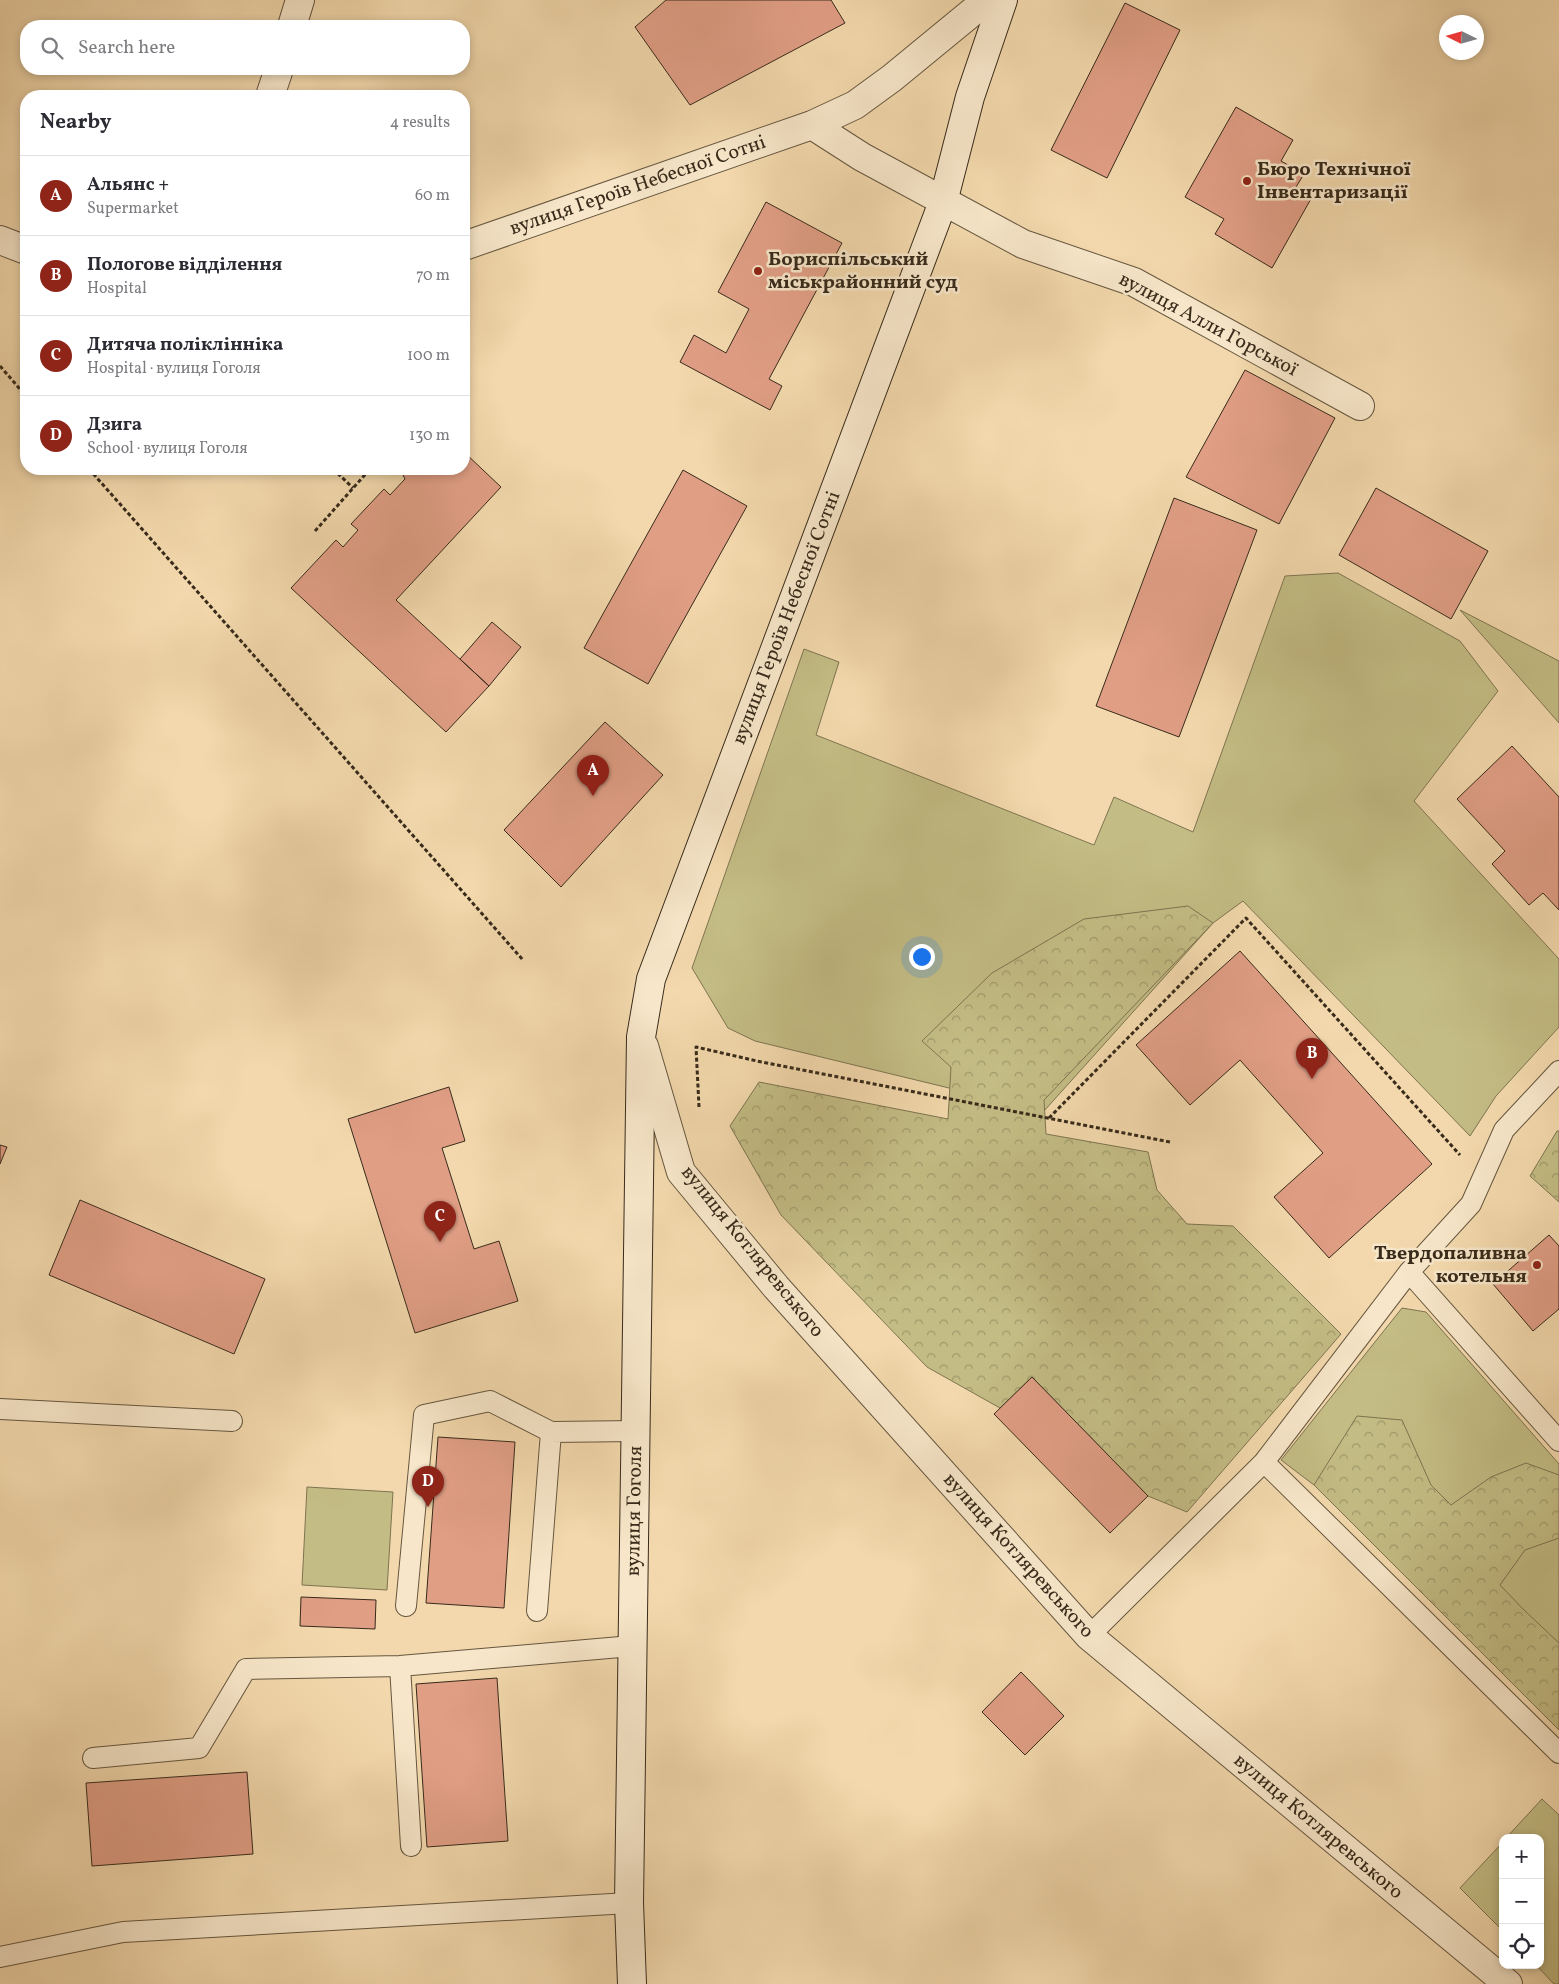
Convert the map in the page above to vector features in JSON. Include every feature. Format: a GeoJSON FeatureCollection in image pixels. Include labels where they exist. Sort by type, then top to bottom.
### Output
{"type":"FeatureCollection","features":[{"type":"Feature","properties":{"kind":"street"},"geometry":{"type":"LineString","coordinates":[[294,20],[300,0]]}},
{"type":"Feature","properties":{"kind":"street","name":"вулиця Героїв Небесної Сотні"},"geometry":{"type":"LineString","coordinates":[[470,244],[812,125],[855,104],[885,83],[988,0]]}},
{"type":"Feature","properties":{"kind":"street","name":"вулиця Героїв Небесної Сотні"},"geometry":{"type":"LineString","coordinates":[[641,1038],[651,978],[943,202],[970,97],[1003,0]]}},
{"type":"Feature","properties":{"kind":"street"},"geometry":{"type":"LineString","coordinates":[[272,90],[277,75]]}},
{"type":"Feature","properties":{"kind":"street"},"geometry":{"type":"LineString","coordinates":[[812,125],[862,157],[943,202]]}},
{"type":"Feature","properties":{"kind":"street","name":"вулиця Алли Горської"},"geometry":{"type":"LineString","coordinates":[[943,202],[1023,244],[1134,282],[1360,406]]}},
{"type":"Feature","properties":{"kind":"street"},"geometry":{"type":"LineString","coordinates":[[0,240],[20,248]]}},
{"type":"Feature","properties":{"kind":"street","name":"вулиця Гоголя"},"geometry":{"type":"LineString","coordinates":[[632,1984],[629,1903],[641,1038]]}},
{"type":"Feature","properties":{"kind":"street","name":"вулиця Котляревського"},"geometry":{"type":"LineString","coordinates":[[641,1038],[681,1172],[776,1287],[1089,1636],[1508,1984]]}},
{"type":"Feature","properties":{"kind":"lane"},"geometry":{"type":"LineString","coordinates":[[1089,1636],[1264,1462],[1409,1272],[1471,1204],[1504,1130],[1559,1071]]}},
{"type":"Feature","properties":{"kind":"lane"},"geometry":{"type":"LineString","coordinates":[[1409,1272],[1559,1441]]}},
{"type":"Feature","properties":{"kind":"lane"},"geometry":{"type":"LineString","coordinates":[[406,1606],[424,1415],[490,1401],[551,1432],[636,1431]]}},
{"type":"Feature","properties":{"kind":"lane"},"geometry":{"type":"LineString","coordinates":[[0,1409],[232,1421]]}},
{"type":"Feature","properties":{"kind":"lane"},"geometry":{"type":"LineString","coordinates":[[537,1611],[551,1432]]}},
{"type":"Feature","properties":{"kind":"lane"},"geometry":{"type":"LineString","coordinates":[[1264,1462],[1559,1753]]}},
{"type":"Feature","properties":{"kind":"lane"},"geometry":{"type":"LineString","coordinates":[[93,1758],[198,1748],[246,1669],[400,1666],[632,1646]]}},
{"type":"Feature","properties":{"kind":"lane"},"geometry":{"type":"LineString","coordinates":[[400,1666],[411,1846]]}},
{"type":"Feature","properties":{"kind":"lane"},"geometry":{"type":"LineString","coordinates":[[0,1957],[123,1932],[629,1903]]}},
{"type":"Feature","properties":{"kind":"path"},"geometry":{"type":"LineString","coordinates":[[0,366],[20,389]]}},
{"type":"Feature","properties":{"kind":"path"},"geometry":{"type":"LineString","coordinates":[[94,475],[523,960]]}},
{"type":"Feature","properties":{"kind":"path"},"geometry":{"type":"LineString","coordinates":[[340,475],[353,488]]}},
{"type":"Feature","properties":{"kind":"path"},"geometry":{"type":"LineString","coordinates":[[315,531],[365,475]]}},
{"type":"Feature","properties":{"kind":"path"},"geometry":{"type":"LineString","coordinates":[[1049,1118],[1246,918],[1482,1180]]}},
{"type":"Feature","properties":{"kind":"path"},"geometry":{"type":"LineString","coordinates":[[696,1047],[766,1063],[1170,1142]]}},
{"type":"Feature","properties":{"kind":"green space"},"geometry":{"type":"Polygon","coordinates":[[[1338,573],[1460,641],[1498,691],[1414,801],[1559,959],[1559,1027],[1496,1096],[1470,1136],[1243,901],[1213,923],[1044,1111],[755,1041],[728,1028],[692,968],[804,649],[839,662],[816,735],[1094,845],[1114,797],[1193,832],[1285,576],[1338,573]]]}},
{"type":"Feature","properties":{"kind":"green space"},"geometry":{"type":"Polygon","coordinates":[[[1460,610],[1559,661],[1559,723],[1460,610]]]}},
{"type":"Feature","properties":{"kind":"green space"},"geometry":{"type":"Polygon","coordinates":[[[1188,906],[1213,923],[1044,1100],[1046,1134],[1148,1152],[1157,1190],[1187,1224],[1233,1226],[1341,1334],[1187,1512],[1148,1496],[1032,1377],[1000,1408],[927,1367],[781,1215],[730,1126],[759,1082],[948,1119],[951,1067],[922,1041],[992,973],[1084,919],[1188,906]]]}},
{"type":"Feature","properties":{"kind":"green space"},"geometry":{"type":"Polygon","coordinates":[[[1557,1131],[1559,1131],[1559,1202],[1530,1176],[1557,1131]]]}},
{"type":"Feature","properties":{"kind":"green space"},"geometry":{"type":"Polygon","coordinates":[[[1402,1308],[1426,1312],[1559,1464],[1559,1730],[1314,1485],[1281,1460],[1402,1308]]]}},
{"type":"Feature","properties":{"kind":"green space"},"geometry":{"type":"Polygon","coordinates":[[[1357,1416],[1402,1420],[1431,1485],[1451,1505],[1491,1477],[1526,1463],[1559,1475],[1559,1538],[1525,1550],[1500,1585],[1559,1643],[1559,1730],[1314,1485],[1357,1416]]]}},
{"type":"Feature","properties":{"kind":"green space"},"geometry":{"type":"Polygon","coordinates":[[[307,1487],[393,1492],[387,1590],[302,1585],[307,1487]]]}},
{"type":"Feature","properties":{"kind":"green space"},"geometry":{"type":"Polygon","coordinates":[[[1542,1799],[1559,1815],[1559,1984],[1554,1984],[1540,1969],[1544,1969],[1544,1834],[1510,1834],[1542,1799]]]}},
{"type":"Feature","properties":{"kind":"green space"},"geometry":{"type":"Polygon","coordinates":[[[1499,1846],[1499,1927],[1460,1888],[1499,1846]]]}},
{"type":"Feature","properties":{"kind":"building"},"geometry":{"type":"Polygon","coordinates":[[[666,0],[831,0],[845,23],[690,105],[635,27],[666,0]]]}},
{"type":"Feature","properties":{"kind":"building"},"geometry":{"type":"Polygon","coordinates":[[[1125,3],[1180,30],[1107,178],[1051,150],[1125,3]]]}},
{"type":"Feature","properties":{"kind":"building","name":"Бюро Технічної Інвентаризації"},"geometry":{"type":"Polygon","coordinates":[[[1236,107],[1293,140],[1281,161],[1304,174],[1296,187],[1312,197],[1272,268],[1215,234],[1224,219],[1185,197],[1236,107]]]}},
{"type":"Feature","properties":{"kind":"building"},"geometry":{"type":"Polygon","coordinates":[[[766,202],[842,243],[769,379],[782,386],[770,410],[680,362],[694,335],[726,353],[749,309],[718,292],[766,202]]]}},
{"type":"Feature","properties":{"kind":"building"},"geometry":{"type":"Polygon","coordinates":[[[1245,370],[1335,418],[1279,524],[1186,477],[1245,370]]]}},
{"type":"Feature","properties":{"kind":"building"},"geometry":{"type":"Polygon","coordinates":[[[470,458],[501,487],[396,600],[489,686],[446,732],[291,588],[336,540],[343,547],[358,530],[351,524],[384,489],[390,495],[405,479],[403,475],[470,475],[470,458]]]}},
{"type":"Feature","properties":{"kind":"building"},"geometry":{"type":"Polygon","coordinates":[[[683,470],[747,506],[648,684],[584,648],[683,470]]]}},
{"type":"Feature","properties":{"kind":"building"},"geometry":{"type":"Polygon","coordinates":[[[1376,488],[1488,551],[1451,619],[1339,555],[1376,488]]]}},
{"type":"Feature","properties":{"kind":"building"},"geometry":{"type":"Polygon","coordinates":[[[1174,498],[1257,530],[1179,737],[1096,706],[1174,498]]]}},
{"type":"Feature","properties":{"kind":"building"},"geometry":{"type":"Polygon","coordinates":[[[492,622],[521,647],[489,686],[460,659],[492,622]]]}},
{"type":"Feature","properties":{"kind":"building"},"geometry":{"type":"Polygon","coordinates":[[[605,722],[663,775],[561,887],[504,830],[605,722]]]}},
{"type":"Feature","properties":{"kind":"building"},"geometry":{"type":"Polygon","coordinates":[[[1512,746],[1559,797],[1559,910],[1543,893],[1529,905],[1492,864],[1505,851],[1457,799],[1512,746]]]}},
{"type":"Feature","properties":{"kind":"building"},"geometry":{"type":"Polygon","coordinates":[[[1240,951],[1432,1164],[1329,1258],[1274,1197],[1323,1153],[1240,1060],[1190,1105],[1136,1045],[1240,951]]]}},
{"type":"Feature","properties":{"kind":"building"},"geometry":{"type":"Polygon","coordinates":[[[449,1087],[465,1141],[442,1148],[474,1249],[499,1241],[518,1301],[415,1333],[348,1119],[449,1087]]]}},
{"type":"Feature","properties":{"kind":"building"},"geometry":{"type":"Polygon","coordinates":[[[0,1145],[7,1147],[0,1164],[0,1145]]]}},
{"type":"Feature","properties":{"kind":"building"},"geometry":{"type":"Polygon","coordinates":[[[80,1200],[265,1279],[234,1354],[49,1275],[80,1200]]]}},
{"type":"Feature","properties":{"kind":"building","name":"Твердопаливна котельня"},"geometry":{"type":"Polygon","coordinates":[[[1549,1235],[1559,1246],[1559,1309],[1533,1331],[1493,1284],[1549,1235]]]}},
{"type":"Feature","properties":{"kind":"building"},"geometry":{"type":"Polygon","coordinates":[[[1032,1377],[1148,1496],[1110,1533],[994,1414],[1032,1377]]]}},
{"type":"Feature","properties":{"kind":"building"},"geometry":{"type":"Polygon","coordinates":[[[438,1437],[515,1442],[504,1608],[426,1603],[438,1437]]]}},
{"type":"Feature","properties":{"kind":"building"},"geometry":{"type":"Polygon","coordinates":[[[301,1597],[376,1600],[375,1629],[300,1626],[301,1597]]]}},
{"type":"Feature","properties":{"kind":"building"},"geometry":{"type":"Polygon","coordinates":[[[1021,1672],[1064,1716],[1025,1755],[982,1712],[1021,1672]]]}},
{"type":"Feature","properties":{"kind":"building"},"geometry":{"type":"Polygon","coordinates":[[[497,1678],[508,1841],[427,1847],[416,1684],[497,1678]]]}},
{"type":"Feature","properties":{"kind":"building"},"geometry":{"type":"Polygon","coordinates":[[[247,1772],[253,1854],[92,1866],[86,1783],[247,1772]]]}},
{"type":"Feature","properties":{"kind":"place","name":"Бюро Технічної Інвентаризації"},"geometry":{"type":"Point","coordinates":[1247,181]}},
{"type":"Feature","properties":{"kind":"place","name":"Бориспільський міськрайонний суд"},"geometry":{"type":"Point","coordinates":[758,271]}},
{"type":"Feature","properties":{"kind":"place","name":"Альянс +"},"geometry":{"type":"Point","coordinates":[593,796]}},
{"type":"Feature","properties":{"kind":"place","name":"Пологове відділення"},"geometry":{"type":"Point","coordinates":[1312,1079]}},
{"type":"Feature","properties":{"kind":"place","name":"Дитяча поліклінніка"},"geometry":{"type":"Point","coordinates":[440,1242]}},
{"type":"Feature","properties":{"kind":"place","name":"Твердопаливна котельня"},"geometry":{"type":"Point","coordinates":[1537,1265]}},
{"type":"Feature","properties":{"kind":"place","name":"Дзига"},"geometry":{"type":"Point","coordinates":[428,1507]}}]}
